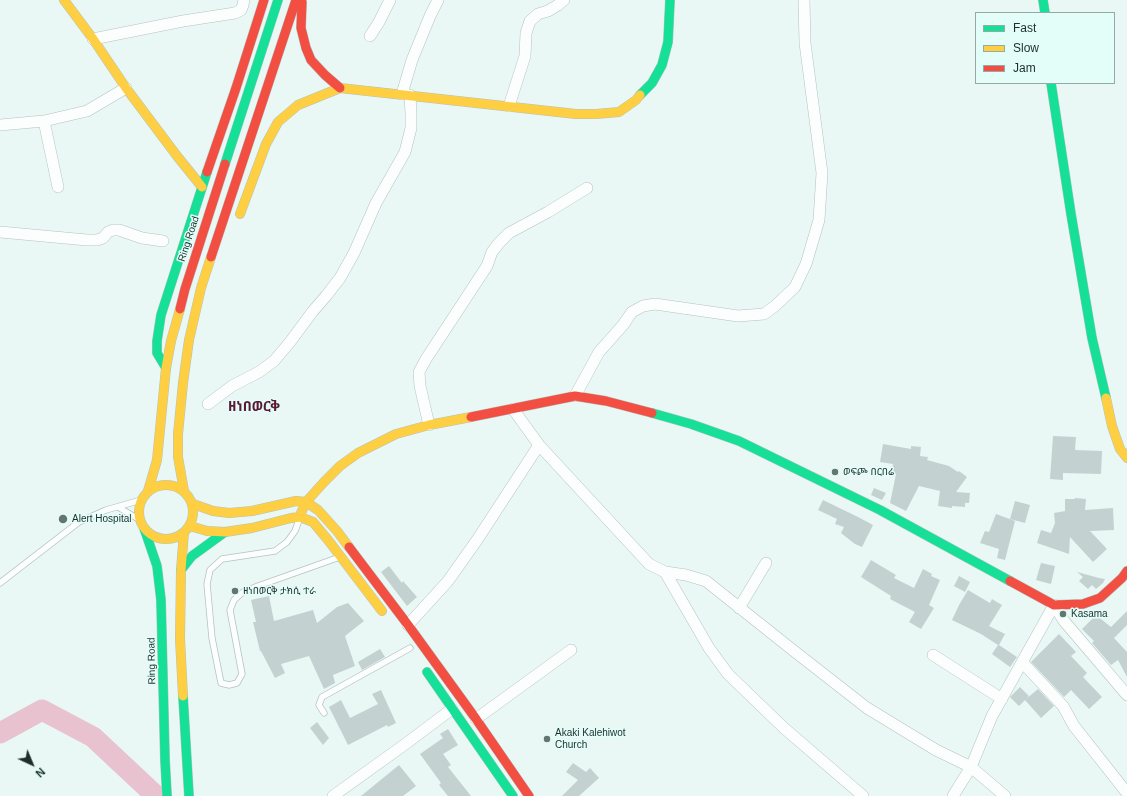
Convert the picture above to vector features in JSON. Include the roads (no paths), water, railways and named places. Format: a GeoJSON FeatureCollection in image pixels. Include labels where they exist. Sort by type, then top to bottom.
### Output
{"type":"FeatureCollection","features":[{"type":"Feature","properties":{"kind":"main road"},"geometry":{"type":"LineString","coordinates":[[64,0],[93,39],[126,88],[202,187]]}},
{"type":"Feature","properties":{"kind":"main road"},"geometry":{"type":"LineString","coordinates":[[166,368],[157,353],[161,315],[264,0]]}},
{"type":"Feature","properties":{"kind":"main road","name":"Ring Road"},"geometry":{"type":"LineString","coordinates":[[148,491],[157,460],[166,368],[171,341],[185,289],[278,0]]}},
{"type":"Feature","properties":{"kind":"main road"},"geometry":{"type":"LineString","coordinates":[[184,491],[178,457],[178,434],[188,346],[201,288],[296,0]]}},
{"type":"Feature","properties":{"kind":"main road"},"geometry":{"type":"LineString","coordinates":[[303,0],[301,28],[311,60],[325,76],[340,88]]}},
{"type":"Feature","properties":{"kind":"main road"},"geometry":{"type":"LineString","coordinates":[[237,224],[266,144],[278,122],[298,105],[340,88],[406,94],[576,114],[619,112],[636,100],[652,83],[662,65],[668,42],[670,0]]}},
{"type":"Feature","properties":{"kind":"main road"},"geometry":{"type":"LineString","coordinates":[[1043,0],[1044,12]]}},
{"type":"Feature","properties":{"kind":"main road"},"geometry":{"type":"LineString","coordinates":[[1051,84],[1092,338],[1112,426],[1120,449],[1127,458]]}},
{"type":"Feature","properties":{"kind":"main road"},"geometry":{"type":"LineString","coordinates":[[183,384],[196,363]]}},
{"type":"Feature","properties":{"kind":"main road"},"geometry":{"type":"LineString","coordinates":[[300,518],[306,502],[340,466],[358,453],[396,434],[429,425],[575,396],[606,401],[691,424],[739,441],[880,510],[1054,605],[1083,604],[1100,598],[1125,577]]}},
{"type":"Feature","properties":{"kind":"main road"},"geometry":{"type":"LineString","coordinates":[[166,484],[176,486],[184,491],[193,504],[194,512],[193,519],[187,529],[177,537],[168,539],[150,535],[140,520],[139,510],[141,500],[148,491],[157,486],[166,484]]}},
{"type":"Feature","properties":{"kind":"main road"},"geometry":{"type":"LineString","coordinates":[[193,504],[213,511],[229,513],[252,511],[296,501],[306,502],[318,510],[337,531],[408,625],[476,719],[529,796]]}},
{"type":"Feature","properties":{"kind":"main road"},"geometry":{"type":"LineString","coordinates":[[187,529],[225,532],[252,528],[291,518],[300,518],[313,522],[385,616]]}},
{"type":"Feature","properties":{"kind":"main road","name":"Ring Road"},"geometry":{"type":"LineString","coordinates":[[144,528],[157,566],[161,600],[167,796]]}},
{"type":"Feature","properties":{"kind":"main road"},"geometry":{"type":"LineString","coordinates":[[187,529],[181,570],[180,638],[189,796]]}},
{"type":"Feature","properties":{"kind":"main road"},"geometry":{"type":"LineString","coordinates":[[181,570],[192,556],[225,532]]}},
{"type":"Feature","properties":{"kind":"main road"},"geometry":{"type":"LineString","coordinates":[[404,639],[412,651]]}},
{"type":"Feature","properties":{"kind":"main road"},"geometry":{"type":"LineString","coordinates":[[423,666],[513,796]]}},
{"type":"Feature","properties":{"kind":"street"},"geometry":{"type":"LineString","coordinates":[[93,39],[183,21],[236,13],[241,10],[244,0]]}},
{"type":"Feature","properties":{"kind":"street"},"geometry":{"type":"LineString","coordinates":[[370,36],[390,0]]}},
{"type":"Feature","properties":{"kind":"street"},"geometry":{"type":"LineString","coordinates":[[208,404],[232,386],[259,372],[274,361],[340,278],[354,253],[376,203],[404,152],[411,128],[412,114],[406,94],[412,60],[438,0]]}},
{"type":"Feature","properties":{"kind":"street"},"geometry":{"type":"LineString","coordinates":[[509,106],[525,56],[526,33],[530,21],[538,14],[558,5],[564,0]]}},
{"type":"Feature","properties":{"kind":"street"},"geometry":{"type":"LineString","coordinates":[[575,396],[599,352],[623,325],[632,312],[643,306],[655,304],[738,316],[764,314],[795,287],[806,264],[819,220],[822,173],[805,43],[804,0]]}},
{"type":"Feature","properties":{"kind":"street"},"geometry":{"type":"LineString","coordinates":[[0,125],[44,121],[87,111],[126,88]]}},
{"type":"Feature","properties":{"kind":"street"},"geometry":{"type":"LineString","coordinates":[[44,121],[58,187]]}},
{"type":"Feature","properties":{"kind":"street"},"geometry":{"type":"LineString","coordinates":[[429,425],[420,386],[419,372],[487,266],[492,252],[509,233],[548,212],[587,188]]}},
{"type":"Feature","properties":{"kind":"street"},"geometry":{"type":"LineString","coordinates":[[0,232],[97,240],[103,238],[108,232],[119,230],[142,238],[163,241]]}},
{"type":"Feature","properties":{"kind":"street"},"geometry":{"type":"LineString","coordinates":[[514,409],[539,445],[650,564],[665,572],[686,575],[706,581],[867,708],[936,750],[971,767],[1005,796]]}},
{"type":"Feature","properties":{"kind":"street"},"geometry":{"type":"LineString","coordinates":[[408,625],[448,581],[477,540],[539,445]]}},
{"type":"Feature","properties":{"kind":"street"},"geometry":{"type":"LineString","coordinates":[[739,608],[766,563]]}},
{"type":"Feature","properties":{"kind":"street"},"geometry":{"type":"LineString","coordinates":[[665,572],[709,648],[728,674],[784,728],[863,796]]}},
{"type":"Feature","properties":{"kind":"street"},"geometry":{"type":"LineString","coordinates":[[953,796],[971,767],[992,716],[1054,605],[1064,621],[1127,695]]}},
{"type":"Feature","properties":{"kind":"street"},"geometry":{"type":"LineString","coordinates":[[476,719],[571,650]]}},
{"type":"Feature","properties":{"kind":"street"},"geometry":{"type":"LineString","coordinates":[[933,656],[1002,699]]}},
{"type":"Feature","properties":{"kind":"street"},"geometry":{"type":"LineString","coordinates":[[1022,662],[1063,706],[1074,726],[1127,793]]}},
{"type":"Feature","properties":{"kind":"street"},"geometry":{"type":"LineString","coordinates":[[333,796],[452,709]]}},
{"type":"Feature","properties":{"kind":"lane"},"geometry":{"type":"LineString","coordinates":[[0,583],[79,522],[106,510],[141,500]]}},
{"type":"Feature","properties":{"kind":"lane"},"geometry":{"type":"LineString","coordinates":[[118,507],[140,520]]}},
{"type":"Feature","properties":{"kind":"lane"},"geometry":{"type":"LineString","coordinates":[[300,518],[295,531],[287,542],[275,551],[222,559],[210,570],[207,584],[212,638],[221,683],[229,685],[237,683],[242,674],[230,610],[234,600],[243,592],[341,557],[352,551]]}},
{"type":"Feature","properties":{"kind":"lane"},"geometry":{"type":"LineString","coordinates":[[324,713],[319,705],[322,696],[412,651]]}},
{"type":"Feature","properties":{"kind":"waterway"},"geometry":{"type":"LineString","coordinates":[[0,733],[42,710],[93,737],[156,796]]}},
{"type":"Feature","properties":{"kind":"place","name":"ወፍጮ በርበሬ"},"geometry":{"type":"Point","coordinates":[835,472]}},
{"type":"Feature","properties":{"kind":"place","name":"Alert Hospital"},"geometry":{"type":"Point","coordinates":[63,519]}},
{"type":"Feature","properties":{"kind":"place","name":"ዘነበወርቅ ታክሲ ተራ"},"geometry":{"type":"Point","coordinates":[235,591]}},
{"type":"Feature","properties":{"kind":"place","name":"Kasama"},"geometry":{"type":"Point","coordinates":[1063,614]}},
{"type":"Feature","properties":{"kind":"place","name":"Akaki Kalehiwot Church"},"geometry":{"type":"Point","coordinates":[547,739]}},
{"type":"Feature","properties":{"kind":"district","name":"ዘነበወርቅ"},"geometry":{"type":"Point","coordinates":[254,407]}}]}
